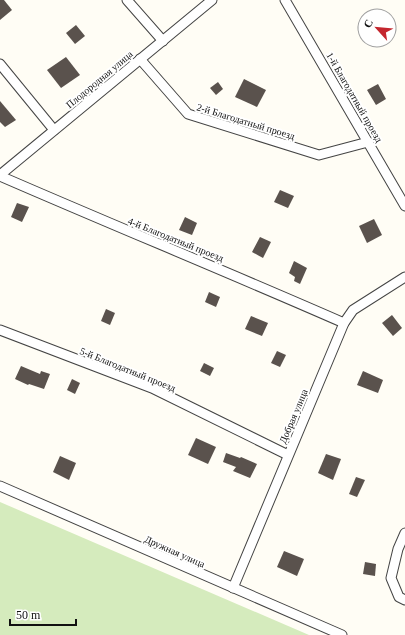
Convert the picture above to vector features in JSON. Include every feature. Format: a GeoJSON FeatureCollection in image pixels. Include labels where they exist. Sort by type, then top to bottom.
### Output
{"type":"FeatureCollection","features":[{"type":"Feature","properties":{"kind":"street"},"geometry":{"type":"LineString","coordinates":[[127,0],[162,41]]}},
{"type":"Feature","properties":{"kind":"street","name":"Плодородная улица"},"geometry":{"type":"LineString","coordinates":[[0,176],[212,0]]}},
{"type":"Feature","properties":{"kind":"street","name":"1-й Благодатный проезд"},"geometry":{"type":"LineString","coordinates":[[285,0],[405,206]]}},
{"type":"Feature","properties":{"kind":"street","name":"2-й Благодатный проезд"},"geometry":{"type":"LineString","coordinates":[[140,59],[188,114],[319,155],[368,142]]}},
{"type":"Feature","properties":{"kind":"street"},"geometry":{"type":"LineString","coordinates":[[0,64],[54,130]]}},
{"type":"Feature","properties":{"kind":"street","name":"4-й Благодатный проезд"},"geometry":{"type":"LineString","coordinates":[[0,176],[150,241],[226,271],[344,323]]}},
{"type":"Feature","properties":{"kind":"street","name":"Добрая улица"},"geometry":{"type":"LineString","coordinates":[[233,588],[344,323],[353,310],[405,277]]}},
{"type":"Feature","properties":{"kind":"street","name":"5-й Благодатный проезд"},"geometry":{"type":"LineString","coordinates":[[0,330],[152,388],[288,455]]}},
{"type":"Feature","properties":{"kind":"street","name":"Дружная улица"},"geometry":{"type":"LineString","coordinates":[[0,486],[342,635]]}},
{"type":"Feature","properties":{"kind":"street"},"geometry":{"type":"LineString","coordinates":[[405,533],[398,549],[391,578],[399,597],[405,600]]}},
{"type":"Feature","properties":{"kind":"green space"},"geometry":{"type":"Polygon","coordinates":[[[0,502],[309,635],[0,635],[0,502]]]}},
{"type":"Feature","properties":{"kind":"building"},"geometry":{"type":"Polygon","coordinates":[[[0,0],[4,0],[12,10],[0,20],[0,0]]]}},
{"type":"Feature","properties":{"kind":"building"},"geometry":{"type":"Polygon","coordinates":[[[76,25],[85,36],[75,44],[66,33],[76,25]]]}},
{"type":"Feature","properties":{"kind":"building"},"geometry":{"type":"Polygon","coordinates":[[[66,57],[80,75],[61,88],[47,70],[66,57]]]}},
{"type":"Feature","properties":{"kind":"building"},"geometry":{"type":"Polygon","coordinates":[[[244,79],[266,90],[257,107],[235,97],[244,79]]]}},
{"type":"Feature","properties":{"kind":"building"},"geometry":{"type":"Polygon","coordinates":[[[218,82],[223,89],[216,95],[210,88],[218,82]]]}},
{"type":"Feature","properties":{"kind":"building"},"geometry":{"type":"Polygon","coordinates":[[[378,84],[386,99],[376,105],[367,90],[378,84]]]}},
{"type":"Feature","properties":{"kind":"building"},"geometry":{"type":"Polygon","coordinates":[[[0,101],[16,120],[5,127],[0,122],[0,101]]]}},
{"type":"Feature","properties":{"kind":"building"},"geometry":{"type":"Polygon","coordinates":[[[280,190],[294,196],[288,208],[274,202],[280,190]]]}},
{"type":"Feature","properties":{"kind":"building"},"geometry":{"type":"Polygon","coordinates":[[[17,203],[29,207],[22,222],[11,217],[17,203]]]}},
{"type":"Feature","properties":{"kind":"building"},"geometry":{"type":"Polygon","coordinates":[[[185,217],[197,223],[192,235],[179,230],[185,217]]]}},
{"type":"Feature","properties":{"kind":"building"},"geometry":{"type":"Polygon","coordinates":[[[374,219],[382,235],[367,243],[359,226],[374,219]]]}},
{"type":"Feature","properties":{"kind":"building"},"geometry":{"type":"Polygon","coordinates":[[[260,237],[271,242],[263,258],[252,252],[260,237]]]}},
{"type":"Feature","properties":{"kind":"building"},"geometry":{"type":"Polygon","coordinates":[[[294,261],[307,268],[300,284],[294,281],[295,277],[289,273],[294,261]]]}},
{"type":"Feature","properties":{"kind":"building"},"geometry":{"type":"Polygon","coordinates":[[[209,292],[220,297],[216,307],[205,302],[209,292]]]}},
{"type":"Feature","properties":{"kind":"building"},"geometry":{"type":"Polygon","coordinates":[[[106,309],[115,313],[110,325],[101,321],[106,309]]]}},
{"type":"Feature","properties":{"kind":"building"},"geometry":{"type":"Polygon","coordinates":[[[392,315],[402,328],[393,336],[382,323],[392,315]]]}},
{"type":"Feature","properties":{"kind":"building"},"geometry":{"type":"Polygon","coordinates":[[[251,316],[268,323],[262,336],[245,329],[251,316]]]}},
{"type":"Feature","properties":{"kind":"building"},"geometry":{"type":"Polygon","coordinates":[[[277,351],[286,355],[280,367],[271,363],[277,351]]]}},
{"type":"Feature","properties":{"kind":"building"},"geometry":{"type":"Polygon","coordinates":[[[204,363],[214,368],[210,376],[200,371],[204,363]]]}},
{"type":"Feature","properties":{"kind":"building"},"geometry":{"type":"Polygon","coordinates":[[[21,366],[40,374],[41,371],[50,374],[44,389],[29,384],[28,385],[15,379],[21,366]]]}},
{"type":"Feature","properties":{"kind":"building"},"geometry":{"type":"Polygon","coordinates":[[[363,371],[383,380],[378,393],[357,385],[363,371]]]}},
{"type":"Feature","properties":{"kind":"building"},"geometry":{"type":"Polygon","coordinates":[[[72,379],[80,383],[75,394],[67,390],[72,379]]]}},
{"type":"Feature","properties":{"kind":"building"},"geometry":{"type":"Polygon","coordinates":[[[196,438],[216,447],[208,464],[188,455],[196,438]]]}},
{"type":"Feature","properties":{"kind":"building"},"geometry":{"type":"Polygon","coordinates":[[[226,453],[240,458],[241,457],[257,464],[250,478],[233,471],[236,467],[223,462],[226,453]]]}},
{"type":"Feature","properties":{"kind":"building"},"geometry":{"type":"Polygon","coordinates":[[[326,454],[341,459],[333,480],[318,473],[326,454]]]}},
{"type":"Feature","properties":{"kind":"building"},"geometry":{"type":"Polygon","coordinates":[[[60,456],[76,463],[69,480],[53,472],[60,456]]]}},
{"type":"Feature","properties":{"kind":"building"},"geometry":{"type":"Polygon","coordinates":[[[356,477],[365,480],[357,497],[349,494],[356,477]]]}},
{"type":"Feature","properties":{"kind":"building"},"geometry":{"type":"Polygon","coordinates":[[[284,551],[304,559],[297,576],[277,567],[284,551]]]}},
{"type":"Feature","properties":{"kind":"building"},"geometry":{"type":"Polygon","coordinates":[[[365,562],[376,564],[375,576],[363,574],[365,562]]]}}]}
